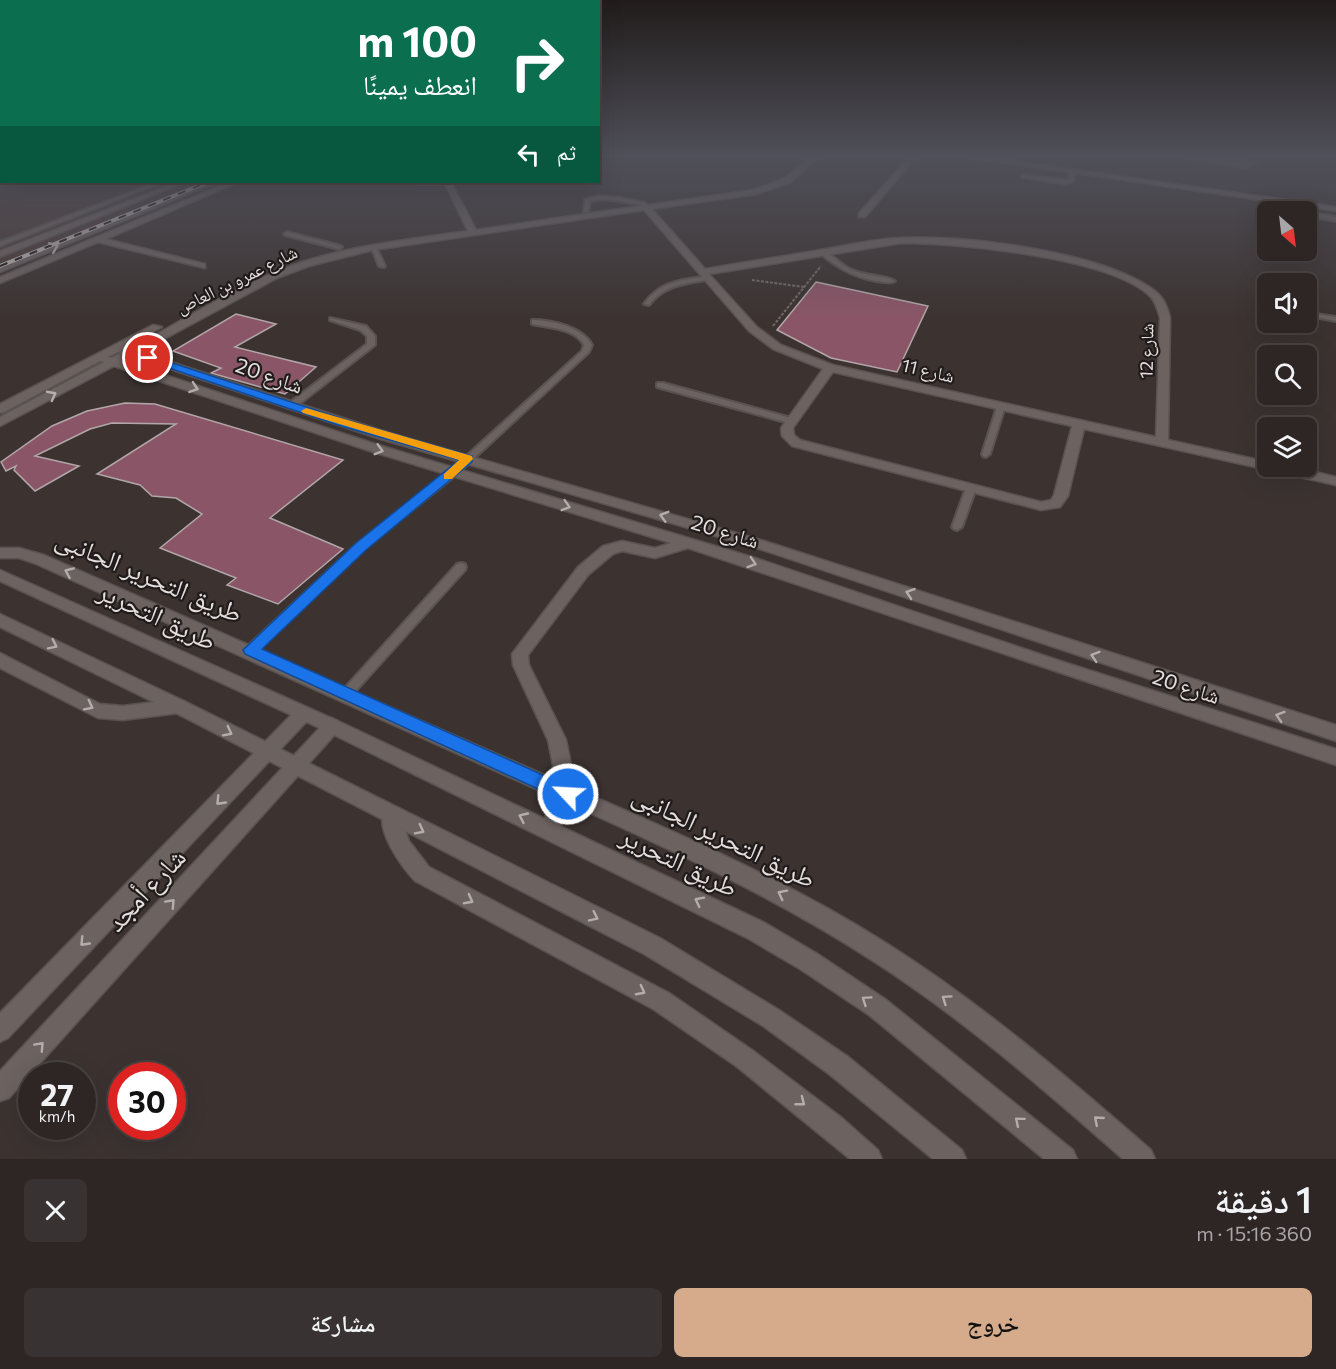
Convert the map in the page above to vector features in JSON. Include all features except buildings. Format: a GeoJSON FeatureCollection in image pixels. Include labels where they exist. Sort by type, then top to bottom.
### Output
{"type":"FeatureCollection","features":[{"type":"Feature","properties":{"kind":"street"},"geometry":{"type":"LineString","coordinates":[[0,254],[114,209]]}},
{"type":"Feature","properties":{"kind":"street"},"geometry":{"type":"LineString","coordinates":[[0,269],[147,209]]}},
{"type":"Feature","properties":{"kind":"street"},"geometry":{"type":"LineString","coordinates":[[0,280],[169,209]]}},
{"type":"Feature","properties":{"kind":"street"},"geometry":{"type":"LineString","coordinates":[[461,209],[471,229]]}},
{"type":"Feature","properties":{"kind":"street","name":"شارع عمرو بن العاص"},"geometry":{"type":"LineString","coordinates":[[0,409],[274,276],[317,261],[471,229],[609,209]]}},
{"type":"Feature","properties":{"kind":"street","name":"شارع عمرو بن العاص"},"geometry":{"type":"LineString","coordinates":[[0,422],[266,270],[339,247],[622,209]]}},
{"type":"Feature","properties":{"kind":"street","name":"شارع 11"},"geometry":{"type":"LineString","coordinates":[[648,209],[764,338],[795,355],[830,368],[1257,463]]}},
{"type":"Feature","properties":{"kind":"street"},"geometry":{"type":"LineString","coordinates":[[862,215],[867,209]]}},
{"type":"Feature","properties":{"kind":"street"},"geometry":{"type":"LineString","coordinates":[[97,239],[202,266]]}},
{"type":"Feature","properties":{"kind":"street","name":"شارع 12"},"geometry":{"type":"LineString","coordinates":[[705,275],[899,240],[966,243],[1083,263],[1112,272],[1152,293],[1162,305],[1165,318],[1162,443]]}},
{"type":"Feature","properties":{"kind":"street","name":"شارع 20"},"geometry":{"type":"LineString","coordinates":[[115,355],[769,547],[1336,733]]}},
{"type":"Feature","properties":{"kind":"street","name":"شارع 20"},"geometry":{"type":"LineString","coordinates":[[115,355],[327,433],[689,543],[1336,757]]}},
{"type":"Feature","properties":{"kind":"street"},"geometry":{"type":"LineString","coordinates":[[830,368],[787,428],[788,436],[796,443],[1041,506],[1054,504],[1061,496],[1079,424]]}},
{"type":"Feature","properties":{"kind":"street","name":"شارع 11"},"geometry":{"type":"LineString","coordinates":[[1317,477],[1336,481]]}},
{"type":"Feature","properties":{"kind":"street"},"geometry":{"type":"LineString","coordinates":[[548,829],[568,794],[557,740],[521,665],[520,654],[583,571],[608,549],[622,546],[655,553],[689,543]]}},
{"type":"Feature","properties":{"kind":"street","name":"طريق التحرير الجانبى"},"geometry":{"type":"LineString","coordinates":[[0,553],[19,553],[39,559],[251,650],[722,863],[798,903],[879,952],[983,1026],[1056,1084],[1143,1159]]}},
{"type":"Feature","properties":{"kind":"street","name":"طريق التحرير"},"geometry":{"type":"LineString","coordinates":[[0,575],[332,726],[686,895],[808,962],[877,1007],[1064,1159]]}},
{"type":"Feature","properties":{"kind":"street"},"geometry":{"type":"LineString","coordinates":[[0,620],[178,706],[391,816],[652,946],[727,989],[838,1065],[953,1159]]}},
{"type":"Feature","properties":{"kind":"street"},"geometry":{"type":"LineString","coordinates":[[0,660],[98,711],[123,713],[178,706]]}},
{"type":"Feature","properties":{"kind":"street","name":"شارع أمجد"},"geometry":{"type":"LineString","coordinates":[[0,1030],[303,714]]}},
{"type":"Feature","properties":{"kind":"street","name":"شارع أمجد"},"geometry":{"type":"LineString","coordinates":[[0,1089],[332,726]]}},
{"type":"Feature","properties":{"kind":"street"},"geometry":{"type":"LineString","coordinates":[[391,816],[395,838],[406,858],[422,874],[661,1001],[744,1058],[833,1127],[869,1159]]}},
{"type":"Feature","properties":{"kind":"lane"},"geometry":{"type":"LineString","coordinates":[[0,244],[90,209]]}},
{"type":"Feature","properties":{"kind":"lane"},"geometry":{"type":"LineString","coordinates":[[1317,213],[1335,211]]}},
{"type":"Feature","properties":{"kind":"lane"},"geometry":{"type":"LineString","coordinates":[[287,234],[339,247]]}},
{"type":"Feature","properties":{"kind":"lane"},"geometry":{"type":"LineString","coordinates":[[373,248],[382,266]]}},
{"type":"Feature","properties":{"kind":"lane"},"geometry":{"type":"LineString","coordinates":[[825,255],[854,275],[892,281]]}},
{"type":"Feature","properties":{"kind":"lane"},"geometry":{"type":"LineString","coordinates":[[646,304],[651,296],[672,284],[705,275]]}},
{"type":"Feature","properties":{"kind":"lane"},"geometry":{"type":"LineString","coordinates":[[1317,316],[1336,319]]}},
{"type":"Feature","properties":{"kind":"lane"},"geometry":{"type":"LineString","coordinates":[[291,406],[371,345],[371,336],[363,328],[332,319]]}},
{"type":"Feature","properties":{"kind":"lane"},"geometry":{"type":"LineString","coordinates":[[251,650],[361,546],[454,472],[585,352],[588,345],[586,339],[580,334],[535,322]]}},
{"type":"Feature","properties":{"kind":"lane"},"geometry":{"type":"LineString","coordinates":[[660,385],[792,421]]}},
{"type":"Feature","properties":{"kind":"lane"},"geometry":{"type":"LineString","coordinates":[[986,454],[1001,406]]}},
{"type":"Feature","properties":{"kind":"lane"},"geometry":{"type":"LineString","coordinates":[[957,527],[971,488]]}},
{"type":"Feature","properties":{"kind":"lane"},"geometry":{"type":"LineString","coordinates":[[347,693],[461,567]]}},
{"type":"Feature","properties":{"kind":"path"},"geometry":{"type":"LineString","coordinates":[[764,338],[825,255]]}},
{"type":"Feature","properties":{"kind":"shaded area"},"geometry":{"type":"Polygon","coordinates":[[[0,209],[136,209],[0,264],[0,209]]]}},
{"type":"Feature","properties":{"kind":"railway"},"geometry":{"type":"LineString","coordinates":[[0,266],[141,209]]}},
{"type":"Feature","properties":{"kind":"slow traffic"},"geometry":{"type":"LineString","coordinates":[[306,411],[468,459],[448,477]]}},
{"type":"Feature","properties":{"kind":"route"},"geometry":{"type":"LineString","coordinates":[[148,358],[342,423],[468,459],[361,546],[251,650],[568,794]]}}]}
